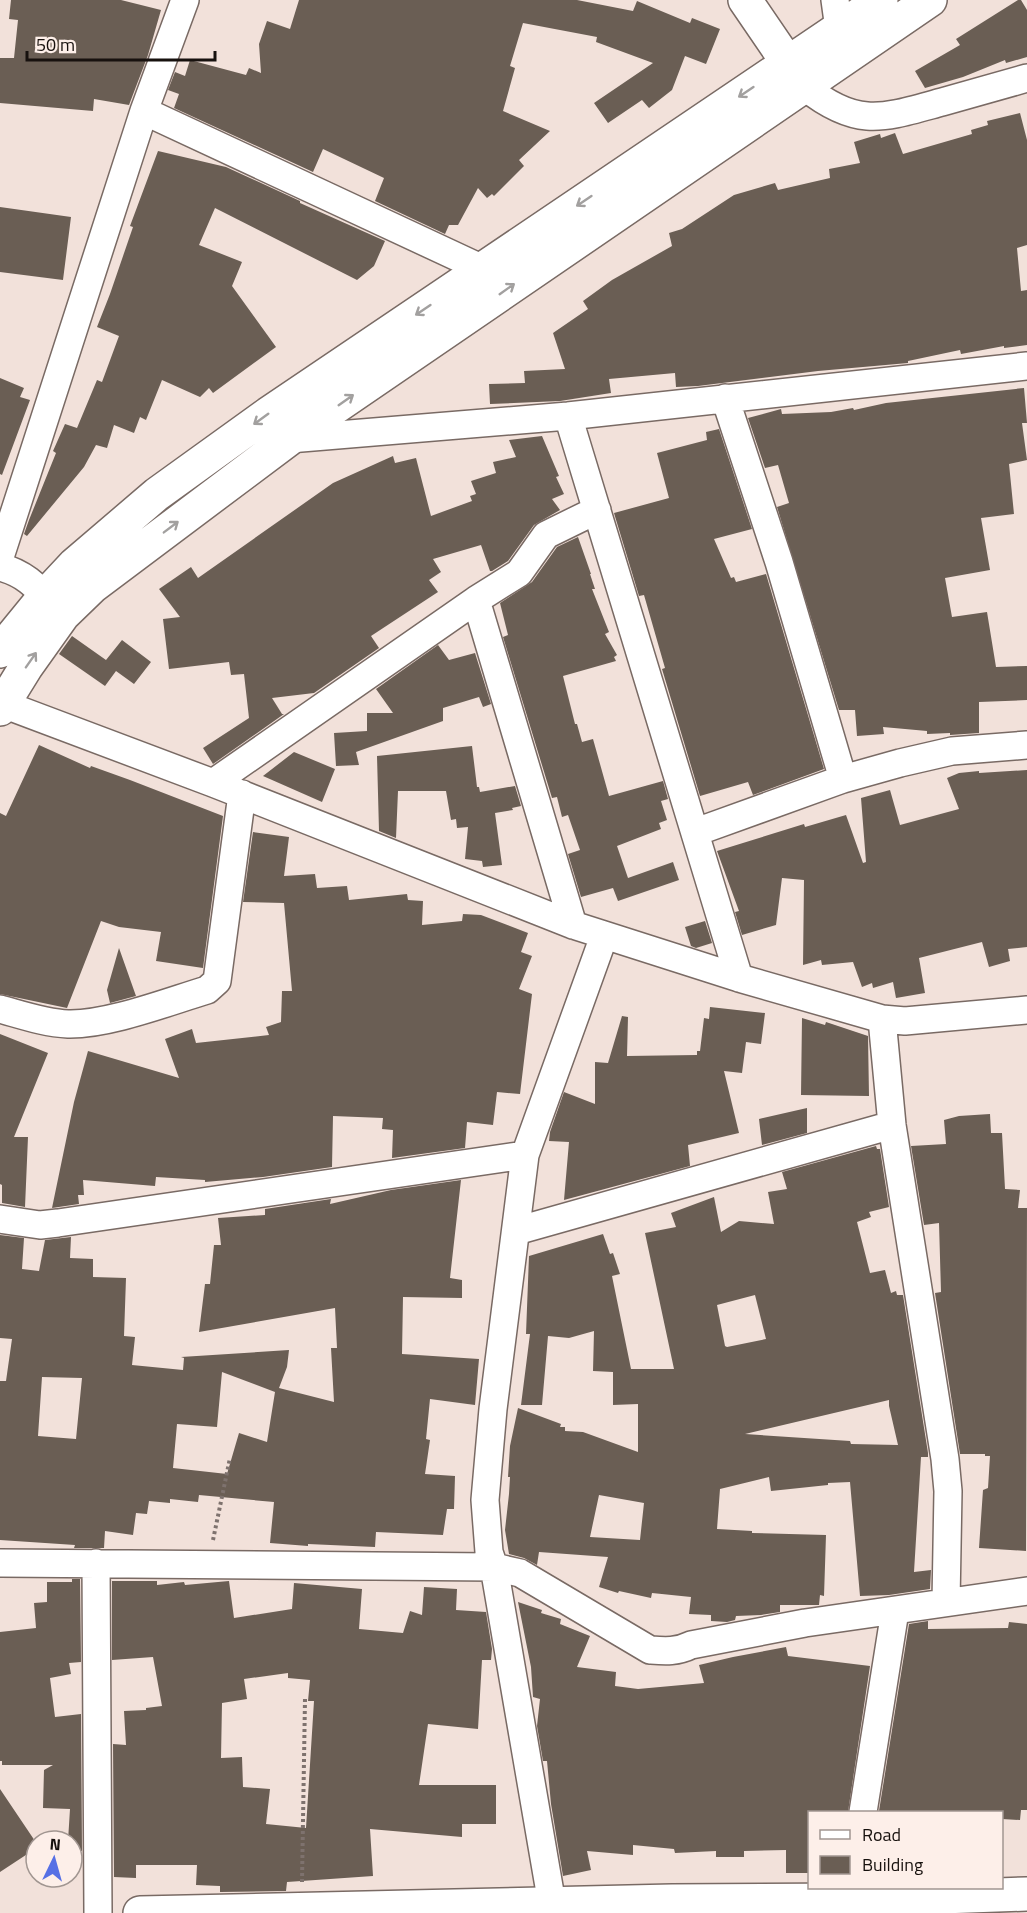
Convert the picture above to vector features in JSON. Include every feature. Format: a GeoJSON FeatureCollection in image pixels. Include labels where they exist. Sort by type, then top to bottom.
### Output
{"type":"FeatureCollection","features":[{"type":"Feature","properties":{"kind":"main road"},"geometry":{"type":"LineString","coordinates":[[745,0],[797,76]]}},
{"type":"Feature","properties":{"kind":"main road"},"geometry":{"type":"LineString","coordinates":[[0,651],[54,606],[93,586],[289,439],[673,175],[797,76],[837,15],[881,0]]}},
{"type":"Feature","properties":{"kind":"main road"},"geometry":{"type":"LineString","coordinates":[[1,707],[26,667],[74,565],[157,494],[268,414],[483,269],[797,76],[930,0]]}},
{"type":"Feature","properties":{"kind":"main road"},"geometry":{"type":"LineString","coordinates":[[140,1913],[448,1910],[552,1904],[671,1907],[855,1894],[1027,1894]]}},
{"type":"Feature","properties":{"kind":"street"},"geometry":{"type":"LineString","coordinates":[[0,557],[144,111],[185,0]]}},
{"type":"Feature","properties":{"kind":"street"},"geometry":{"type":"LineString","coordinates":[[797,76],[822,101],[850,113],[887,117],[1027,78]]}},
{"type":"Feature","properties":{"kind":"street"},"geometry":{"type":"LineString","coordinates":[[144,111],[483,269]]}},
{"type":"Feature","properties":{"kind":"street"},"geometry":{"type":"LineString","coordinates":[[289,439],[568,416],[1027,366]]}},
{"type":"Feature","properties":{"kind":"street"},"geometry":{"type":"LineString","coordinates":[[725,398],[779,562],[843,779]]}},
{"type":"Feature","properties":{"kind":"street"},"geometry":{"type":"LineString","coordinates":[[568,416],[739,978]]}},
{"type":"Feature","properties":{"kind":"street"},"geometry":{"type":"LineString","coordinates":[[213,783],[476,600],[519,573],[546,535],[597,510]]}},
{"type":"Feature","properties":{"kind":"street"},"geometry":{"type":"LineString","coordinates":[[0,567],[22,575],[54,606]]}},
{"type":"Feature","properties":{"kind":"street"},"geometry":{"type":"LineString","coordinates":[[476,600],[573,925]]}},
{"type":"Feature","properties":{"kind":"street"},"geometry":{"type":"LineString","coordinates":[[1,707],[213,783],[573,925],[739,978],[882,1020],[905,1021],[1027,1010]]}},
{"type":"Feature","properties":{"kind":"street"},"geometry":{"type":"LineString","coordinates":[[696,832],[843,779],[900,763],[952,751],[1027,745]]}},
{"type":"Feature","properties":{"kind":"street"},"geometry":{"type":"LineString","coordinates":[[0,1009],[44,1021],[68,1024],[96,1022],[207,990],[217,981],[242,795]]}},
{"type":"Feature","properties":{"kind":"street"},"geometry":{"type":"LineString","coordinates":[[552,1904],[494,1567],[489,1552],[485,1500],[493,1409],[525,1155],[604,936]]}},
{"type":"Feature","properties":{"kind":"street"},"geometry":{"type":"LineString","coordinates":[[882,1020],[892,1125],[945,1459],[948,1491],[946,1602]]}},
{"type":"Feature","properties":{"kind":"street"},"geometry":{"type":"LineString","coordinates":[[516,1231],[892,1125]]}},
{"type":"Feature","properties":{"kind":"street"},"geometry":{"type":"LineString","coordinates":[[0,1219],[49,1224],[525,1155]]}},
{"type":"Feature","properties":{"kind":"street"},"geometry":{"type":"LineString","coordinates":[[0,1563],[494,1567],[520,1573],[650,1650],[672,1651],[691,1645],[805,1623],[1027,1591]]}},
{"type":"Feature","properties":{"kind":"street"},"geometry":{"type":"LineString","coordinates":[[96,1563],[98,1913]]}},
{"type":"Feature","properties":{"kind":"street"},"geometry":{"type":"LineString","coordinates":[[863,1811],[895,1611]]}},
{"type":"Feature","properties":{"kind":"path"},"geometry":{"type":"LineString","coordinates":[[208,1564],[230,1458]]}},
{"type":"Feature","properties":{"kind":"path"},"geometry":{"type":"LineString","coordinates":[[301,1910],[305,1699]]}},
{"type":"Feature","properties":{"kind":"building"},"geometry":{"type":"Polygon","coordinates":[[[11,0],[121,0],[161,10],[148,55],[129,105],[94,99],[93,111],[0,103],[0,58],[14,58],[18,20],[9,19],[11,0]]]}},
{"type":"Feature","properties":{"kind":"building"},"geometry":{"type":"Polygon","coordinates":[[[299,0],[577,0],[633,11],[637,1],[690,23],[692,18],[720,29],[706,64],[685,56],[672,90],[649,108],[642,100],[608,123],[594,103],[653,63],[596,42],[597,37],[523,23],[510,66],[515,68],[503,111],[550,131],[519,160],[524,166],[494,196],[492,194],[487,198],[478,188],[458,225],[449,225],[445,234],[375,201],[384,178],[323,149],[313,172],[174,108],[179,94],[168,90],[175,72],[185,76],[190,60],[246,75],[249,68],[261,73],[259,44],[267,21],[290,29],[299,0]]]}},
{"type":"Feature","properties":{"kind":"building"},"geometry":{"type":"Polygon","coordinates":[[[1021,0],[1027,10],[1027,57],[1006,63],[1005,60],[963,77],[925,88],[915,71],[960,45],[956,39],[1021,0]]]}},
{"type":"Feature","properties":{"kind":"building"},"geometry":{"type":"Polygon","coordinates":[[[1020,113],[1027,140],[1027,245],[1017,248],[1021,291],[1027,290],[1027,345],[1004,348],[1004,346],[961,354],[960,350],[908,361],[908,363],[818,371],[698,386],[676,387],[675,373],[609,379],[611,393],[560,401],[490,404],[489,384],[525,383],[524,371],[565,369],[553,333],[588,309],[583,301],[612,280],[672,246],[669,233],[682,229],[734,195],[775,183],[778,190],[830,178],[829,169],[860,163],[854,142],[880,134],[881,138],[895,133],[903,154],[972,134],[971,130],[988,125],[987,121],[1020,113]]]}},
{"type":"Feature","properties":{"kind":"building"},"geometry":{"type":"Polygon","coordinates":[[[158,151],[226,167],[385,241],[374,266],[357,280],[215,208],[199,245],[242,262],[232,286],[276,347],[213,393],[209,388],[200,397],[162,380],[146,420],[140,417],[134,433],[114,425],[107,448],[96,445],[84,467],[27,536],[24,534],[56,453],[53,451],[65,424],[77,428],[97,380],[102,382],[119,336],[97,327],[133,227],[130,226],[158,151]]]}},
{"type":"Feature","properties":{"kind":"building"},"geometry":{"type":"Polygon","coordinates":[[[0,207],[71,217],[63,280],[0,272],[0,207]]]}},
{"type":"Feature","properties":{"kind":"building"},"geometry":{"type":"Polygon","coordinates":[[[0,378],[24,388],[20,397],[30,400],[2,475],[0,474],[0,378]]]}},
{"type":"Feature","properties":{"kind":"building"},"geometry":{"type":"Polygon","coordinates":[[[1024,388],[1027,423],[1022,423],[1027,460],[1009,464],[1014,514],[981,518],[990,570],[945,578],[952,617],[987,612],[996,667],[1027,666],[1027,700],[979,702],[979,733],[927,734],[927,731],[883,727],[884,734],[857,736],[855,710],[839,710],[777,507],[789,503],[778,465],[765,468],[748,418],[781,409],[782,414],[831,412],[886,403],[1024,388]]]}},
{"type":"Feature","properties":{"kind":"building"},"geometry":{"type":"Polygon","coordinates":[[[719,429],[752,529],[714,539],[731,578],[734,577],[736,582],[766,574],[824,769],[753,795],[748,782],[700,796],[662,669],[665,668],[644,595],[639,596],[614,513],[669,498],[657,453],[707,440],[706,432],[719,429]]]}},
{"type":"Feature","properties":{"kind":"building"},"geometry":{"type":"Polygon","coordinates":[[[542,436],[564,494],[552,499],[560,510],[534,525],[508,561],[492,571],[490,571],[481,545],[433,559],[441,572],[429,580],[438,592],[371,636],[379,648],[314,693],[272,698],[284,714],[213,764],[203,748],[249,718],[244,674],[231,675],[229,662],[169,669],[163,619],[180,617],[159,589],[191,567],[198,578],[333,483],[393,456],[395,463],[416,458],[431,516],[472,501],[470,496],[476,494],[471,481],[496,473],[493,462],[516,457],[509,440],[542,436]]]}},
{"type":"Feature","properties":{"kind":"building"},"geometry":{"type":"Polygon","coordinates":[[[578,537],[595,589],[592,589],[609,632],[605,634],[617,655],[614,657],[616,661],[563,676],[575,724],[577,724],[582,742],[593,739],[609,796],[663,781],[668,799],[661,801],[667,820],[659,823],[661,829],[617,846],[628,878],[673,862],[679,880],[618,901],[613,888],[581,897],[568,854],[580,850],[568,815],[562,817],[557,797],[552,798],[503,637],[508,635],[500,603],[532,582],[557,547],[578,537]]]}},
{"type":"Feature","properties":{"kind":"building"},"geometry":{"type":"Polygon","coordinates":[[[72,636],[106,660],[122,640],[151,662],[134,684],[116,671],[105,686],[59,654],[72,636]]]}},
{"type":"Feature","properties":{"kind":"building"},"geometry":{"type":"Polygon","coordinates":[[[438,645],[449,660],[475,653],[491,704],[483,707],[479,697],[443,708],[443,721],[356,752],[359,765],[336,766],[334,733],[367,731],[367,713],[393,713],[376,689],[438,645]]]}},
{"type":"Feature","properties":{"kind":"building"},"geometry":{"type":"Polygon","coordinates":[[[39,745],[90,768],[91,766],[130,780],[223,816],[203,968],[156,961],[161,932],[119,927],[101,921],[67,1008],[0,994],[0,813],[6,816],[39,745]]]}},
{"type":"Feature","properties":{"kind":"building"},"geometry":{"type":"Polygon","coordinates":[[[472,746],[477,787],[480,792],[515,786],[521,806],[495,813],[502,865],[483,867],[482,861],[465,859],[468,827],[457,828],[456,819],[451,820],[446,791],[398,791],[396,838],[379,831],[377,756],[472,746]]]}},
{"type":"Feature","properties":{"kind":"building"},"geometry":{"type":"Polygon","coordinates":[[[294,752],[335,769],[322,802],[263,776],[294,752]]]}},
{"type":"Feature","properties":{"kind":"building"},"geometry":{"type":"Polygon","coordinates":[[[1027,770],[1027,947],[1008,949],[1010,961],[989,967],[982,942],[919,958],[925,993],[896,998],[893,982],[873,988],[872,983],[862,987],[853,962],[822,965],[821,960],[803,965],[804,880],[782,878],[776,925],[742,935],[735,912],[739,911],[717,851],[804,824],[805,827],[846,815],[863,863],[866,862],[861,798],[890,790],[900,825],[959,809],[947,778],[959,773],[979,771],[979,773],[1027,770]]]}},
{"type":"Feature","properties":{"kind":"building"},"geometry":{"type":"Polygon","coordinates":[[[253,832],[289,837],[284,876],[315,874],[317,888],[347,886],[349,900],[407,894],[408,900],[423,901],[422,925],[462,921],[463,914],[481,915],[528,933],[521,952],[532,956],[519,989],[532,994],[520,1094],[497,1092],[493,1125],[467,1122],[465,1148],[392,1158],[393,1130],[382,1129],[383,1118],[333,1116],[332,1167],[263,1177],[205,1182],[205,1180],[156,1177],[155,1186],[83,1180],[84,1195],[78,1195],[79,1204],[52,1208],[74,1102],[88,1051],[179,1078],[165,1039],[192,1029],[196,1043],[269,1035],[266,1027],[281,1022],[282,991],[292,991],[284,903],[243,902],[253,832]]]}},
{"type":"Feature","properties":{"kind":"building"},"geometry":{"type":"Polygon","coordinates":[[[705,921],[712,943],[696,948],[691,946],[685,927],[705,921]]]}},
{"type":"Feature","properties":{"kind":"building"},"geometry":{"type":"Polygon","coordinates":[[[119,948],[136,996],[110,1003],[107,990],[119,948]]]}},
{"type":"Feature","properties":{"kind":"building"},"geometry":{"type":"Polygon","coordinates":[[[710,1007],[765,1013],[761,1044],[746,1042],[742,1073],[724,1071],[739,1133],[688,1145],[690,1166],[564,1200],[569,1142],[549,1141],[564,1092],[595,1104],[595,1062],[608,1063],[622,1016],[628,1017],[627,1056],[697,1055],[697,1051],[700,1051],[704,1018],[709,1019],[710,1007]]]}},
{"type":"Feature","properties":{"kind":"building"},"geometry":{"type":"Polygon","coordinates":[[[802,1018],[825,1025],[826,1022],[868,1036],[869,1096],[801,1095],[802,1018]]]}},
{"type":"Feature","properties":{"kind":"building"},"geometry":{"type":"Polygon","coordinates":[[[0,1034],[48,1053],[14,1137],[28,1137],[25,1207],[2,1203],[0,1034]]]}},
{"type":"Feature","properties":{"kind":"building"},"geometry":{"type":"Polygon","coordinates":[[[807,1108],[807,1133],[762,1145],[759,1119],[807,1108]]]}},
{"type":"Feature","properties":{"kind":"building"},"geometry":{"type":"Polygon","coordinates":[[[990,1114],[991,1133],[1002,1133],[1005,1189],[1020,1190],[1018,1208],[1027,1208],[1026,1551],[979,1548],[983,1490],[988,1488],[990,1456],[960,1454],[935,1293],[941,1292],[939,1223],[924,1225],[911,1146],[946,1144],[944,1120],[959,1116],[990,1114]]]}},
{"type":"Feature","properties":{"kind":"building"},"geometry":{"type":"Polygon","coordinates":[[[876,1146],[880,1149],[889,1207],[869,1212],[871,1217],[857,1222],[870,1273],[885,1270],[891,1293],[896,1291],[897,1295],[903,1295],[928,1453],[928,1457],[921,1457],[914,1572],[931,1570],[930,1589],[889,1595],[860,1596],[850,1482],[771,1491],[769,1477],[720,1489],[717,1529],[752,1531],[752,1533],[826,1535],[824,1596],[820,1595],[819,1605],[780,1605],[780,1612],[736,1616],[735,1620],[727,1622],[711,1621],[711,1615],[689,1614],[691,1597],[652,1593],[651,1598],[619,1591],[618,1593],[599,1587],[608,1557],[539,1552],[537,1565],[509,1554],[505,1530],[510,1477],[508,1477],[510,1446],[518,1408],[561,1424],[560,1427],[565,1427],[565,1431],[583,1432],[638,1452],[638,1404],[613,1405],[613,1372],[593,1371],[594,1331],[569,1338],[548,1336],[542,1405],[521,1405],[530,1334],[526,1334],[529,1256],[603,1234],[620,1274],[612,1276],[631,1369],[674,1369],[645,1233],[676,1227],[671,1213],[714,1197],[721,1232],[739,1221],[774,1224],[768,1192],[787,1189],[782,1172],[876,1146]],[[755,1295],[717,1305],[725,1346],[766,1339],[755,1295]],[[889,1400],[745,1434],[850,1441],[851,1444],[898,1445],[889,1400]],[[599,1495],[590,1537],[640,1540],[644,1503],[599,1495]]]}},
{"type":"Feature","properties":{"kind":"building"},"geometry":{"type":"Polygon","coordinates":[[[461,1180],[450,1278],[462,1280],[462,1298],[403,1297],[402,1354],[479,1359],[475,1405],[430,1399],[426,1439],[430,1440],[425,1474],[455,1476],[454,1509],[447,1509],[443,1535],[376,1532],[375,1547],[270,1543],[274,1502],[199,1495],[198,1502],[170,1499],[170,1503],[149,1501],[147,1514],[136,1513],[133,1535],[105,1531],[104,1548],[74,1548],[75,1545],[0,1540],[0,1381],[6,1381],[12,1339],[0,1338],[0,1235],[24,1238],[22,1269],[39,1271],[45,1240],[71,1237],[70,1258],[93,1259],[93,1277],[126,1278],[124,1336],[135,1337],[132,1365],[183,1370],[184,1358],[181,1357],[289,1350],[287,1367],[279,1388],[334,1402],[331,1348],[337,1348],[335,1308],[199,1332],[205,1284],[210,1284],[214,1245],[221,1245],[218,1218],[265,1215],[265,1209],[331,1199],[330,1204],[391,1190],[461,1180]],[[222,1372],[217,1427],[177,1424],[173,1468],[227,1474],[239,1433],[267,1442],[275,1392],[222,1372]],[[42,1377],[38,1436],[76,1439],[82,1378],[42,1377]]]}},
{"type":"Feature","properties":{"kind":"building"},"geometry":{"type":"Polygon","coordinates":[[[72,1579],[80,1579],[81,1662],[69,1663],[71,1674],[50,1678],[55,1717],[81,1714],[82,1829],[69,1829],[70,1809],[43,1808],[44,1770],[53,1765],[2,1765],[0,1761],[0,1632],[36,1628],[34,1603],[47,1602],[47,1582],[72,1582],[72,1579]]]}},
{"type":"Feature","properties":{"kind":"building"},"geometry":{"type":"Polygon","coordinates":[[[112,1581],[157,1581],[157,1585],[184,1582],[185,1585],[229,1581],[234,1618],[292,1609],[294,1583],[362,1589],[359,1629],[403,1633],[410,1611],[422,1615],[424,1587],[457,1589],[456,1610],[486,1612],[492,1649],[491,1660],[482,1660],[478,1729],[428,1724],[419,1785],[496,1785],[496,1824],[462,1824],[462,1837],[370,1829],[373,1876],[287,1882],[286,1891],[220,1892],[220,1886],[196,1885],[197,1865],[136,1865],[136,1878],[114,1877],[113,1744],[126,1745],[124,1711],[146,1710],[146,1708],[162,1706],[153,1657],[112,1660],[112,1581]],[[288,1673],[244,1679],[247,1699],[222,1703],[221,1758],[242,1757],[243,1787],[270,1789],[266,1824],[306,1828],[314,1701],[308,1701],[310,1680],[288,1678],[288,1673]]]}},
{"type":"Feature","properties":{"kind":"building"},"geometry":{"type":"Polygon","coordinates":[[[518,1602],[542,1610],[541,1613],[561,1619],[560,1624],[590,1636],[577,1667],[616,1672],[615,1686],[638,1689],[704,1683],[699,1665],[786,1647],[788,1656],[870,1666],[848,1811],[808,1811],[808,1873],[786,1873],[786,1850],[744,1851],[744,1857],[716,1857],[716,1851],[675,1853],[674,1849],[633,1845],[633,1855],[587,1851],[591,1870],[563,1876],[551,1804],[547,1761],[543,1761],[537,1726],[540,1699],[533,1697],[531,1667],[518,1602]]]}},
{"type":"Feature","properties":{"kind":"building"},"geometry":{"type":"Polygon","coordinates":[[[928,1621],[928,1629],[1008,1628],[1009,1622],[1027,1624],[1027,1810],[1021,1810],[1020,1820],[1003,1819],[1003,1811],[879,1811],[909,1624],[928,1621]]]}},
{"type":"Feature","properties":{"kind":"building"},"geometry":{"type":"Polygon","coordinates":[[[0,1789],[27,1829],[24,1829],[24,1856],[0,1872],[0,1789]]]}}]}
